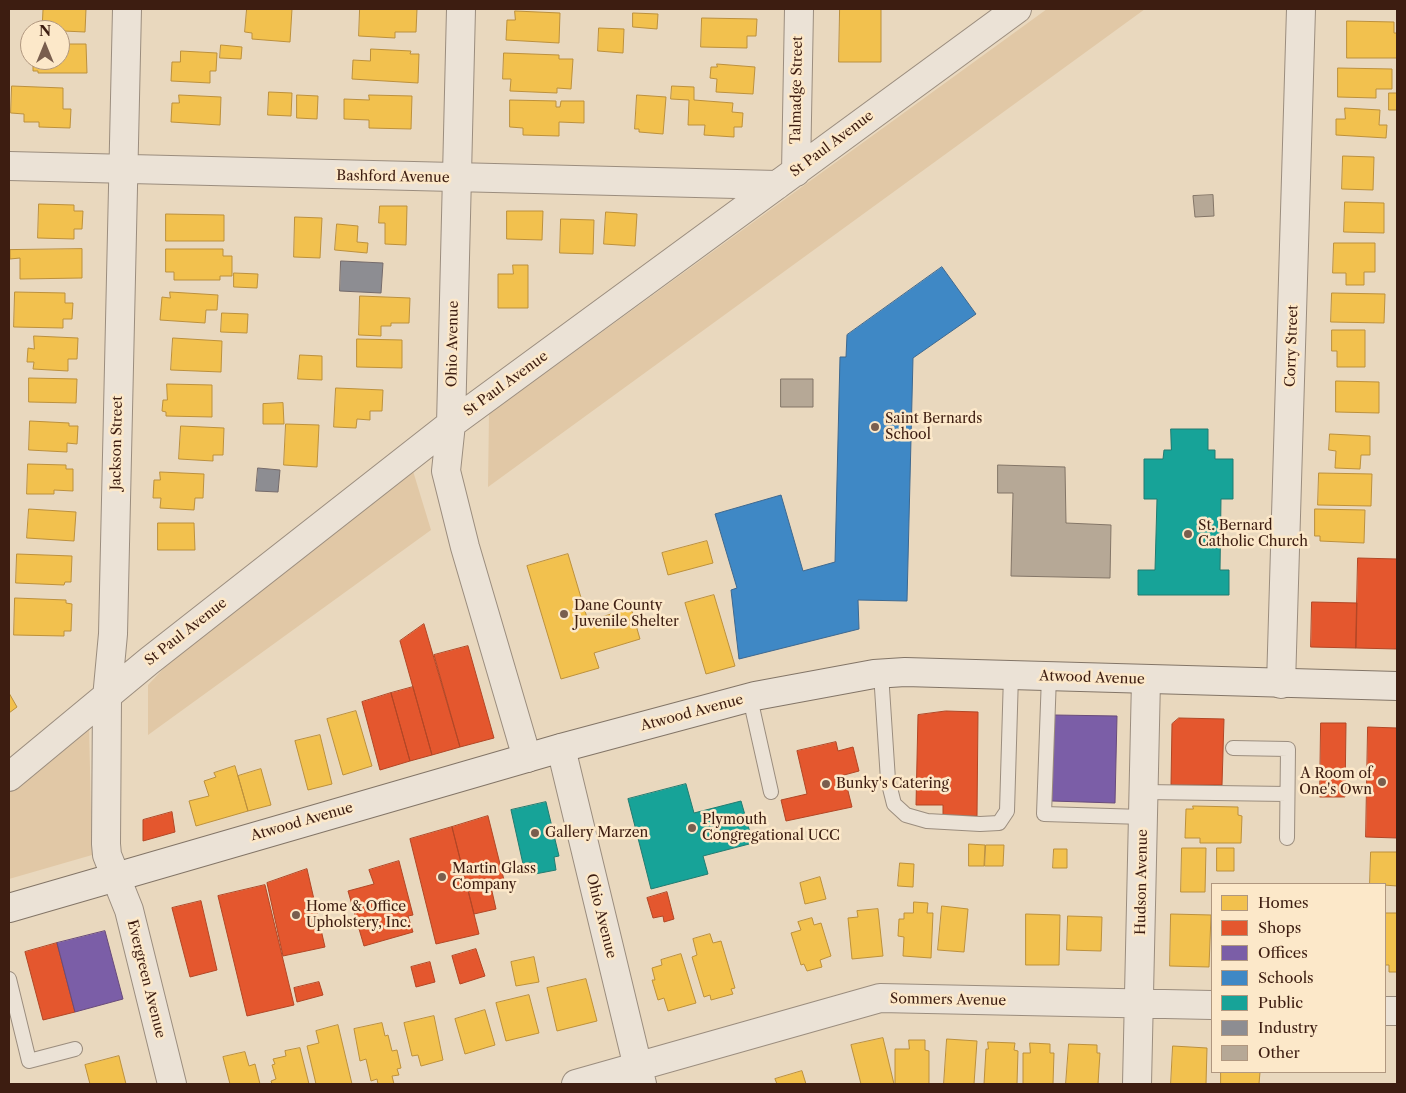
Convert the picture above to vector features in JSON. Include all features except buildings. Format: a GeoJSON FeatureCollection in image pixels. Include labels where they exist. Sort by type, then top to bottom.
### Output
{"type":"FeatureCollection","features":[{"type":"Feature","properties":{"kind":"street","name":"Jackson Street"},"geometry":{"type":"LineString","coordinates":[[115,876],[107,855],[106,844],[107,698],[113,634],[127,9]]}},
{"type":"Feature","properties":{"kind":"street","name":"Ohio Avenue"},"geometry":{"type":"LineString","coordinates":[[461,9],[451,424],[446,472],[527,758]]}},
{"type":"Feature","properties":{"kind":"street","name":"Talmadge Street"},"geometry":{"type":"LineString","coordinates":[[786,178],[799,9]]}},
{"type":"Feature","properties":{"kind":"street","name":"St Paul Avenue"},"geometry":{"type":"LineString","coordinates":[[9,777],[107,698],[149,661],[451,424],[1017,9]]}},
{"type":"Feature","properties":{"kind":"street","name":"Corry Street"},"geometry":{"type":"LineString","coordinates":[[1281,684],[1301,9]]}},
{"type":"Feature","properties":{"kind":"street","name":"Bashford Avenue"},"geometry":{"type":"LineString","coordinates":[[9,166],[457,178],[786,178]]}},
{"type":"Feature","properties":{"kind":"street","name":"Atwood Avenue"},"geometry":{"type":"LineString","coordinates":[[9,908],[561,748],[750,698],[881,673],[1397,686]]}},
{"type":"Feature","properties":{"kind":"street","name":"Hudson Avenue"},"geometry":{"type":"LineString","coordinates":[[1137,1084],[1146,680]]}},
{"type":"Feature","properties":{"kind":"street","name":"Ohio Avenue"},"geometry":{"type":"LineString","coordinates":[[561,748],[640,1076]]}},
{"type":"Feature","properties":{"kind":"street","name":"Evergreen Avenue"},"geometry":{"type":"LineString","coordinates":[[115,876],[129,910],[172,1084]]}},
{"type":"Feature","properties":{"kind":"street","name":"Sommers Avenue"},"geometry":{"type":"LineString","coordinates":[[576,1084],[640,1076],[880,998],[1211,1005]]}},
{"type":"Feature","properties":{"kind":"lane"},"geometry":{"type":"LineString","coordinates":[[881,673],[888,780],[894,804],[906,815],[927,821],[980,824],[999,823],[1005,817],[1007,811],[1011,675]]}},
{"type":"Feature","properties":{"kind":"lane"},"geometry":{"type":"LineString","coordinates":[[1049,676],[1044,814],[1288,794]]}},
{"type":"Feature","properties":{"kind":"lane"},"geometry":{"type":"LineString","coordinates":[[750,698],[771,792]]}},
{"type":"Feature","properties":{"kind":"lane"},"geometry":{"type":"LineString","coordinates":[[1233,748],[1288,749],[1287,838]]}},
{"type":"Feature","properties":{"kind":"lane"},"geometry":{"type":"LineString","coordinates":[[9,979],[29,1061],[75,1049]]}},
{"type":"Feature","properties":{"kind":"shaded area"},"geometry":{"type":"Polygon","coordinates":[[[1047,9],[1145,9],[488,487],[489,414],[1047,9]]]}},
{"type":"Feature","properties":{"kind":"shaded area"},"geometry":{"type":"Polygon","coordinates":[[[413,471],[431,530],[148,735],[148,685],[210,619],[413,471]]]}},
{"type":"Feature","properties":{"kind":"shaded area"},"geometry":{"type":"Polygon","coordinates":[[[89,726],[92,855],[9,879],[9,787],[89,726]]]}},
{"type":"Feature","properties":{"kind":"place","name":"Saint Bernards School"},"geometry":{"type":"Point","coordinates":[875,427]}},
{"type":"Feature","properties":{"kind":"place","name":"St. Bernard Catholic Church"},"geometry":{"type":"Point","coordinates":[1188,534]}},
{"type":"Feature","properties":{"kind":"place","name":"Dane County Juvenile Shelter"},"geometry":{"type":"Point","coordinates":[564,614]}},
{"type":"Feature","properties":{"kind":"place","name":"A Room of One's Own"},"geometry":{"type":"Point","coordinates":[1382,782]}},
{"type":"Feature","properties":{"kind":"place","name":"Bunky's Catering"},"geometry":{"type":"Point","coordinates":[826,784]}},
{"type":"Feature","properties":{"kind":"place","name":"Plymouth Congregational UCC"},"geometry":{"type":"Point","coordinates":[692,828]}},
{"type":"Feature","properties":{"kind":"place","name":"Gallery Marzen"},"geometry":{"type":"Point","coordinates":[535,833]}},
{"type":"Feature","properties":{"kind":"place","name":"Martin Glass Company"},"geometry":{"type":"Point","coordinates":[442,877]}},
{"type":"Feature","properties":{"kind":"place","name":"Home & Office Upholstery, Inc."},"geometry":{"type":"Point","coordinates":[296,915]}}]}
